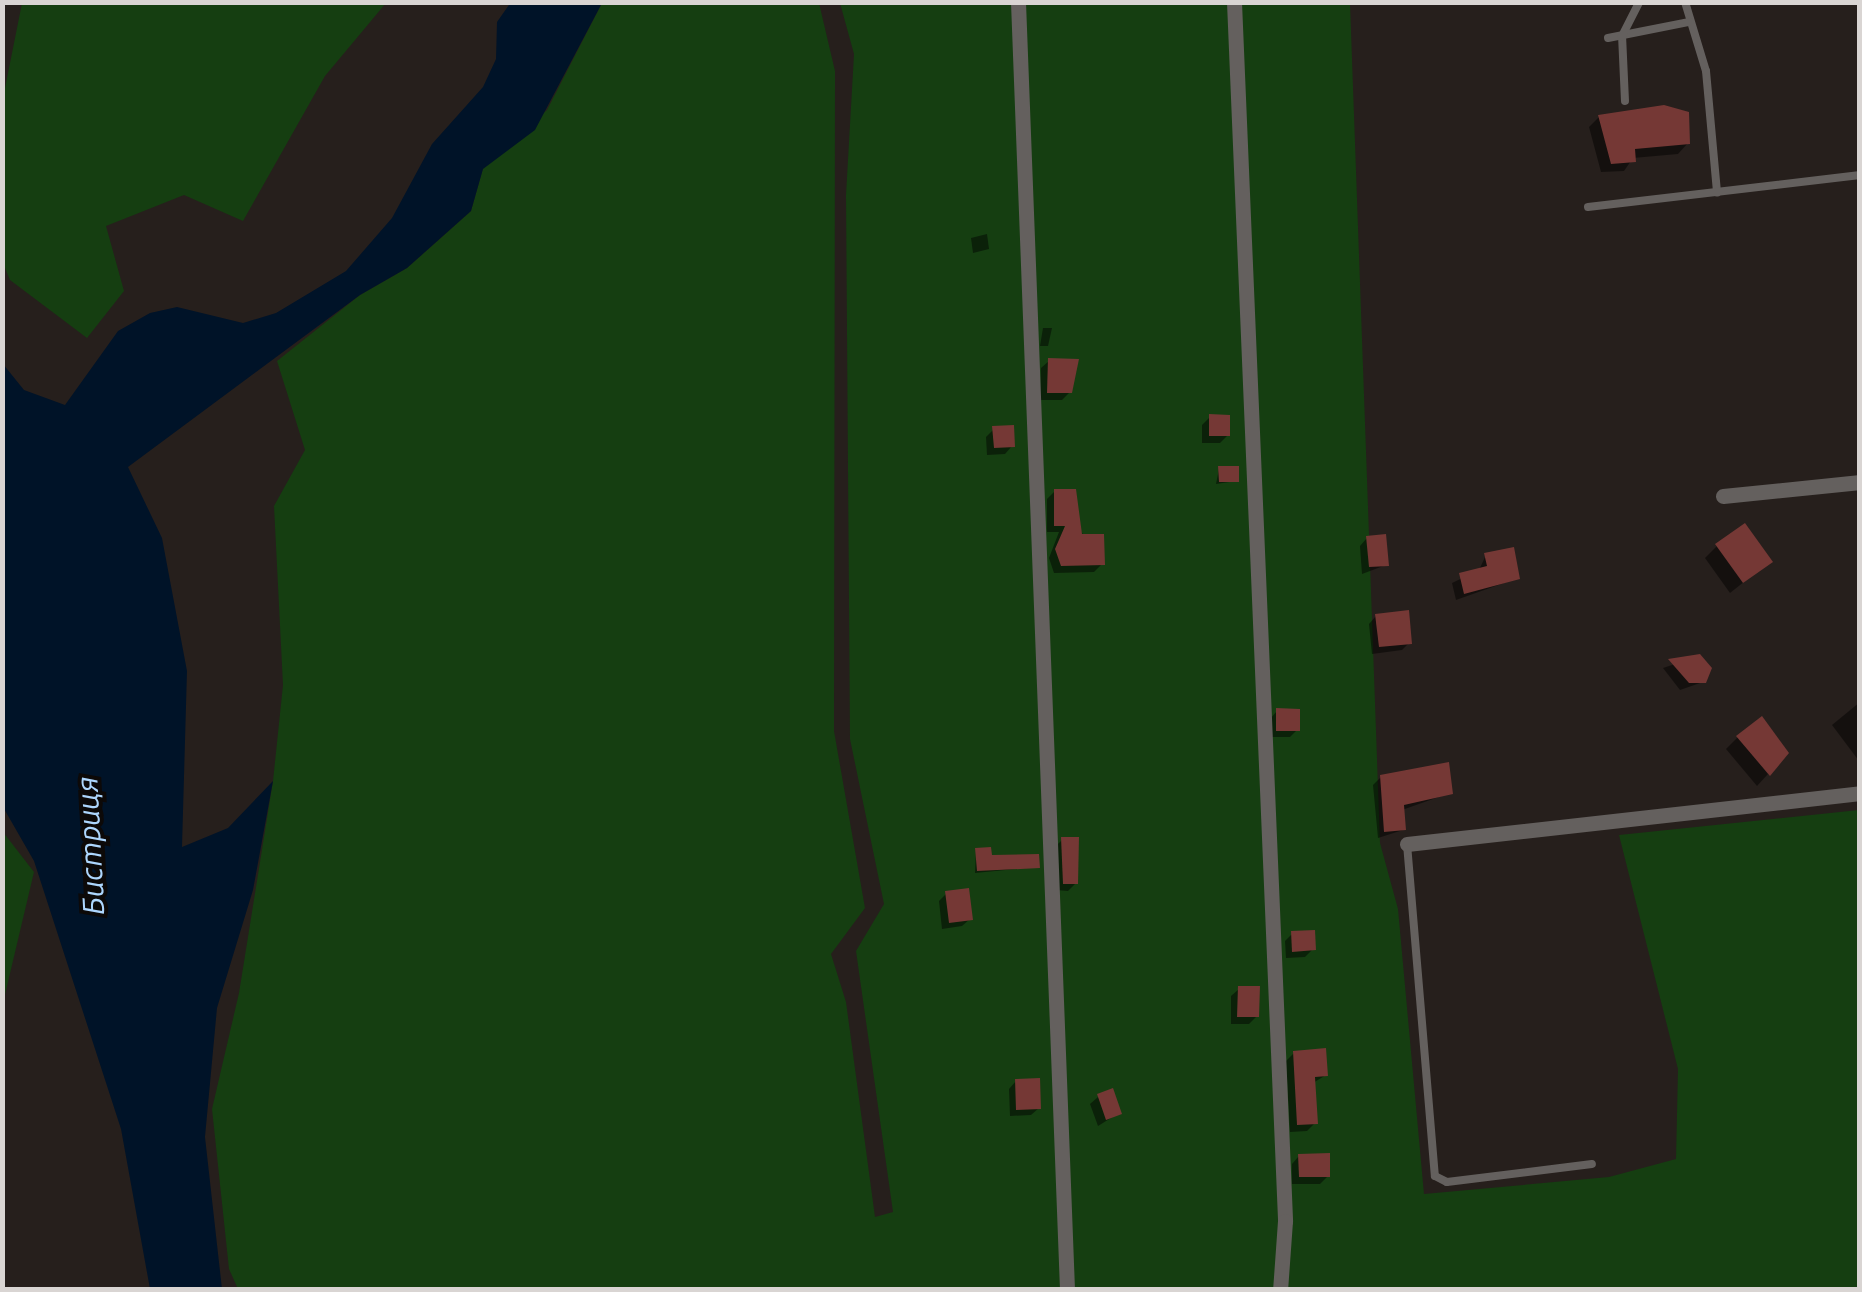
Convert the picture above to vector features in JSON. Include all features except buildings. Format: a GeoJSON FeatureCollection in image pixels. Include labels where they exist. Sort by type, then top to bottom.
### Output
{"type":"FeatureCollection","features":[{"type":"Feature","properties":{"kind":"street"},"geometry":{"type":"LineString","coordinates":[[1018,2],[1066,1290]]}},
{"type":"Feature","properties":{"kind":"street"},"geometry":{"type":"LineString","coordinates":[[1234,2],[1285,1221],[1280,1290]]}},
{"type":"Feature","properties":{"kind":"street"},"geometry":{"type":"LineString","coordinates":[[1723,496],[1860,482]]}},
{"type":"Feature","properties":{"kind":"street"},"geometry":{"type":"LineString","coordinates":[[1407,844],[1860,792]]}},
{"type":"Feature","properties":{"kind":"lane"},"geometry":{"type":"LineString","coordinates":[[1625,101],[1622,36],[1639,2]]}},
{"type":"Feature","properties":{"kind":"lane"},"geometry":{"type":"LineString","coordinates":[[1686,2],[1706,71],[1717,193]]}},
{"type":"Feature","properties":{"kind":"lane"},"geometry":{"type":"LineString","coordinates":[[1608,38],[1689,22]]}},
{"type":"Feature","properties":{"kind":"lane"},"geometry":{"type":"LineString","coordinates":[[1588,206],[1860,175]]}},
{"type":"Feature","properties":{"kind":"lane"},"geometry":{"type":"LineString","coordinates":[[1407,844],[1435,1176],[1447,1182],[1592,1164]]}},
{"type":"Feature","properties":{"kind":"green space"},"geometry":{"type":"Polygon","coordinates":[[[22,2],[386,3],[325,76],[243,221],[184,195],[106,226],[124,291],[87,338],[10,280],[3,263],[3,98],[22,2]]]}},
{"type":"Feature","properties":{"kind":"green space"},"geometry":{"type":"Polygon","coordinates":[[[602,3],[819,3],[835,71],[834,731],[865,908],[831,954],[846,1002],[875,1217],[893,1212],[856,951],[884,904],[850,739],[846,195],[854,54],[840,3],[1350,3],[1380,843],[1398,909],[1424,1194],[1609,1177],[1676,1159],[1678,1069],[1619,835],[1859,810],[1859,1289],[238,1289],[229,1269],[212,1109],[239,993],[273,781],[283,685],[274,506],[305,450],[277,361],[360,295],[407,268],[471,211],[483,168],[547,110],[602,3]]]}},
{"type":"Feature","properties":{"kind":"green space"},"geometry":{"type":"Polygon","coordinates":[[[3,832],[34,872],[3,1003],[3,832]]]}},
{"type":"Feature","properties":{"kind":"water","name":"Бистриця"},"geometry":{"type":"Polygon","coordinates":[[[511,2],[602,3],[535,130],[483,169],[471,211],[407,268],[360,295],[128,467],[162,538],[187,671],[182,847],[228,828],[273,781],[253,890],[217,1008],[205,1137],[222,1289],[150,1289],[121,1129],[34,861],[3,807],[3,364],[24,390],[65,405],[118,331],[150,313],[177,307],[243,323],[276,313],[346,271],[392,218],[432,144],[483,87],[496,59],[497,22],[511,2]]]}}]}
